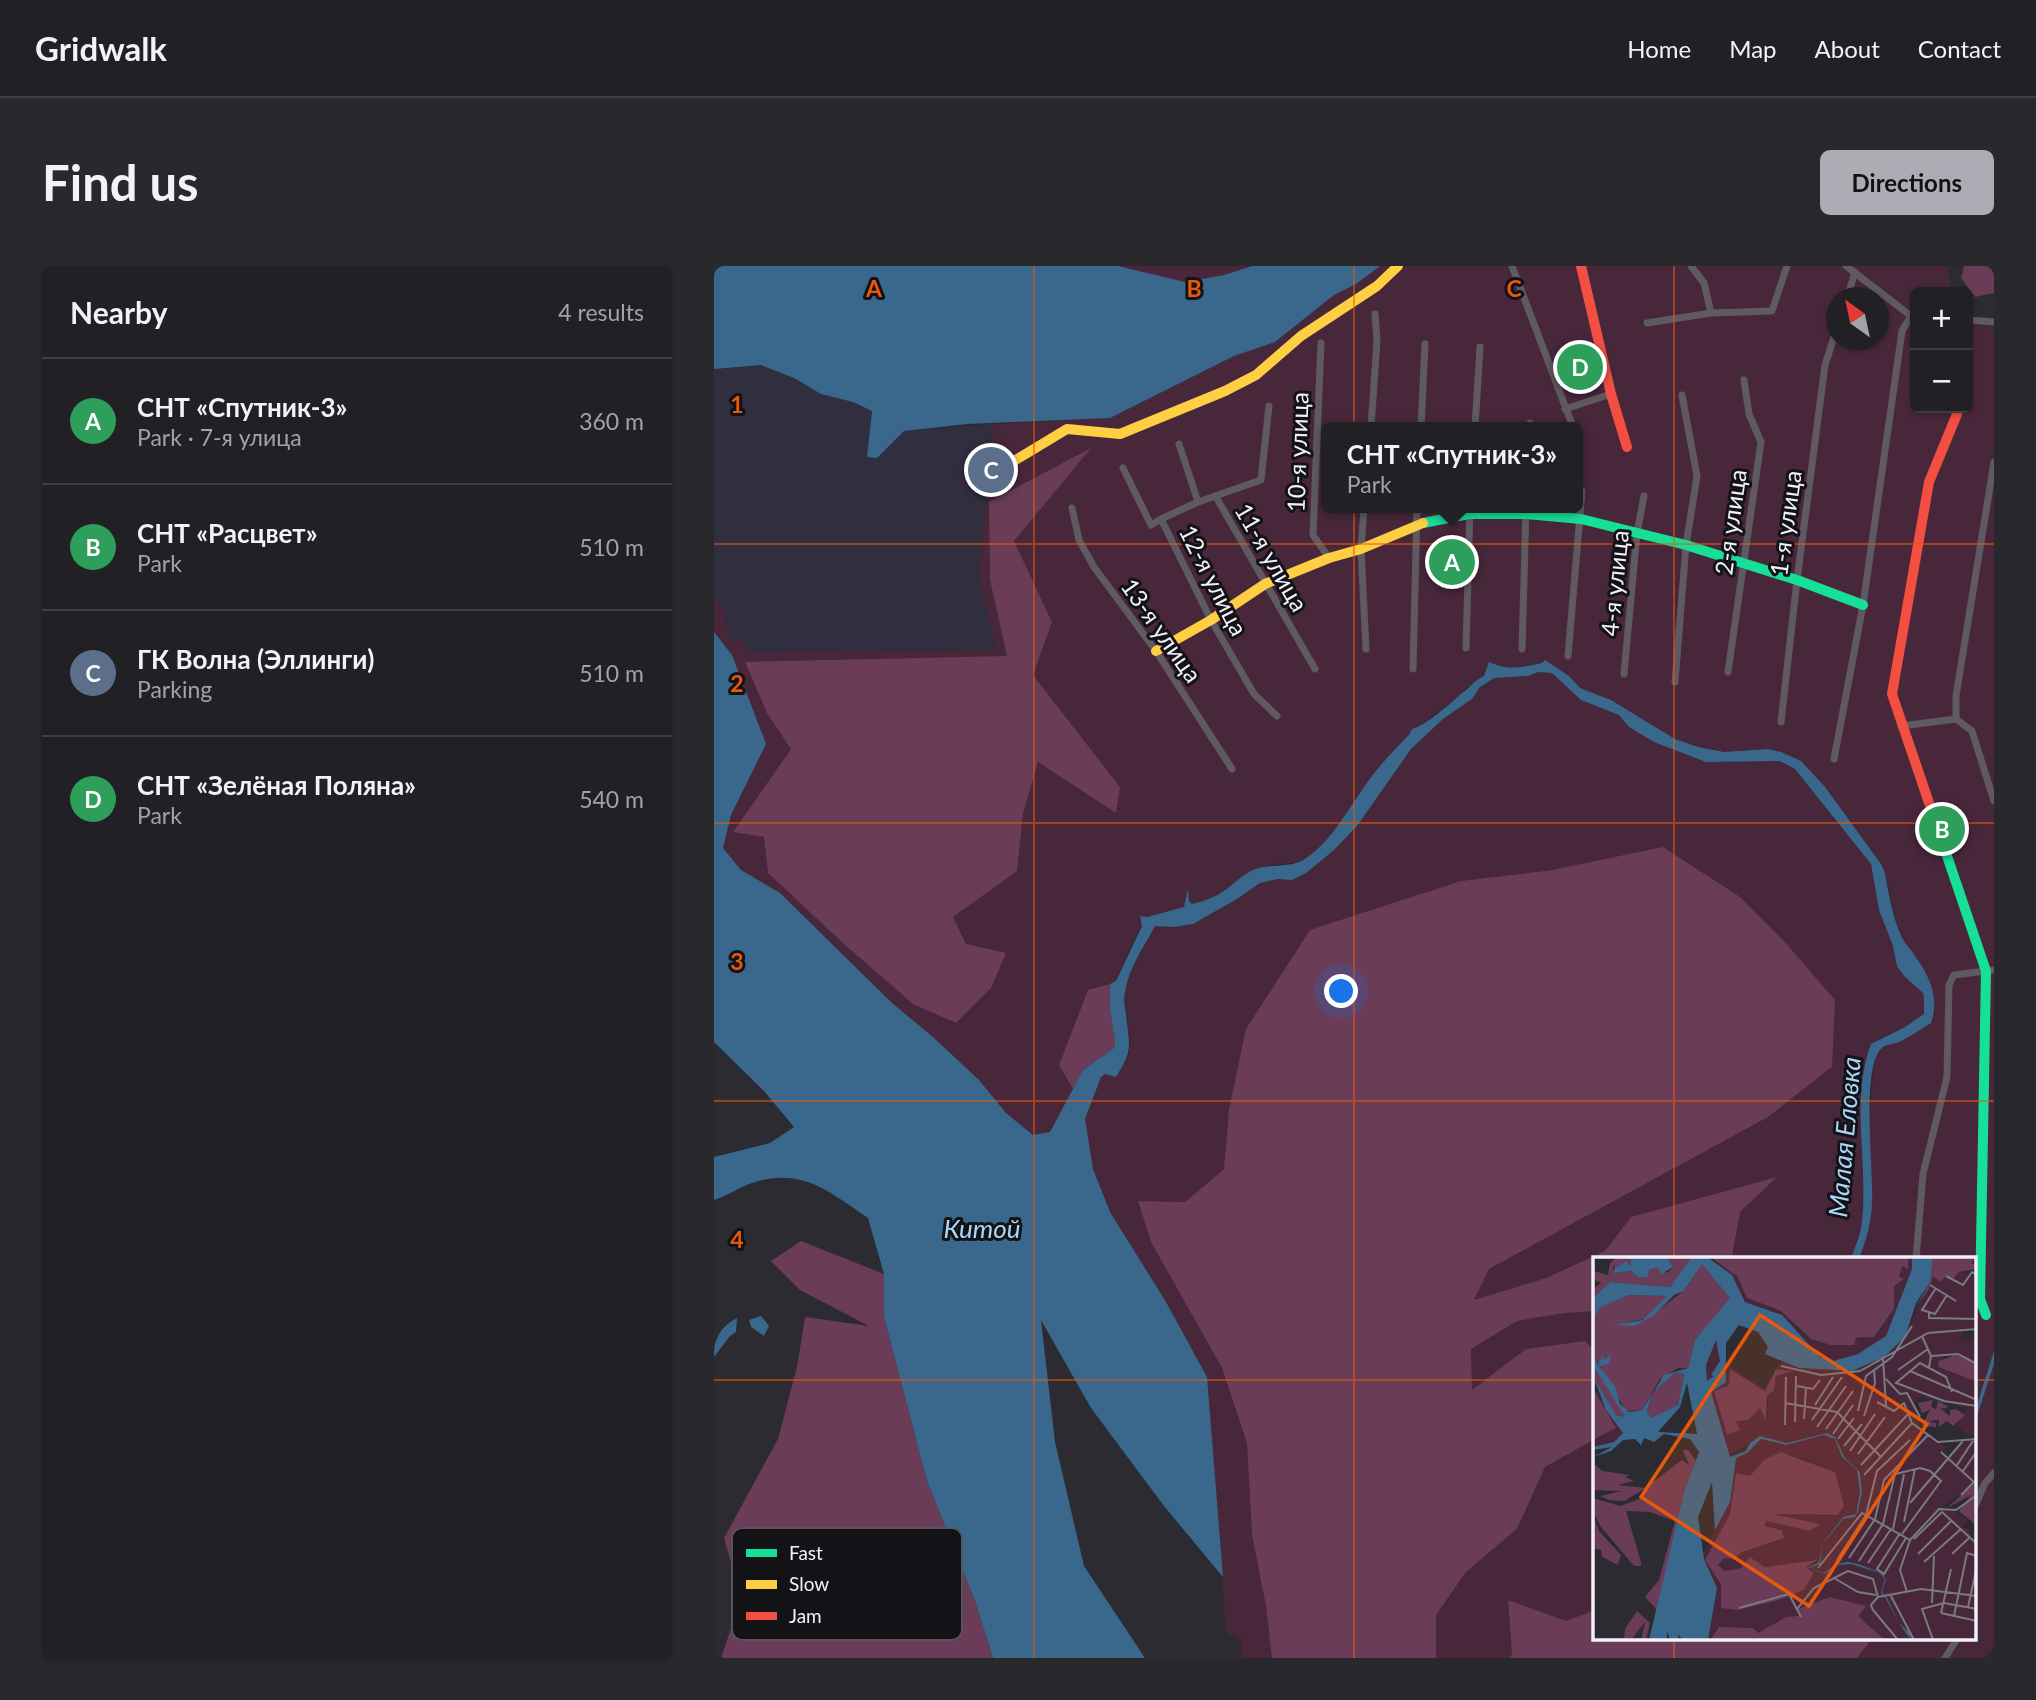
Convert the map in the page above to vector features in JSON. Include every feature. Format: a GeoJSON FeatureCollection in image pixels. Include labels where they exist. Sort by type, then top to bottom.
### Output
{"type":"FeatureCollection","features":[{"type":"Feature","properties":{"kind":"street"},"geometry":{"type":"LineString","coordinates":[[1009,464],[1067,429],[1120,434],[1225,391],[1256,374],[1301,337],[1377,286],[1398,266]]}},
{"type":"Feature","properties":{"kind":"street"},"geometry":{"type":"LineString","coordinates":[[1513,266],[1571,422]]}},
{"type":"Feature","properties":{"kind":"street"},"geometry":{"type":"LineString","coordinates":[[1581,266],[1611,394],[1627,447]]}},
{"type":"Feature","properties":{"kind":"street"},"geometry":{"type":"LineString","coordinates":[[1691,266],[1704,283],[1711,313]]}},
{"type":"Feature","properties":{"kind":"street"},"geometry":{"type":"LineString","coordinates":[[1647,323],[1711,313],[1772,312],[1787,266]]}},
{"type":"Feature","properties":{"kind":"street"},"geometry":{"type":"LineString","coordinates":[[1846,266],[1910,314]]}},
{"type":"Feature","properties":{"kind":"street"},"geometry":{"type":"LineString","coordinates":[[1850,287],[1855,272]]}},
{"type":"Feature","properties":{"kind":"street"},"geometry":{"type":"LineString","coordinates":[[1371,422],[1377,341],[1375,314]]}},
{"type":"Feature","properties":{"kind":"street"},"geometry":{"type":"LineString","coordinates":[[1834,760],[1863,605],[1902,331],[1910,320]]}},
{"type":"Feature","properties":{"kind":"street"},"geometry":{"type":"LineString","coordinates":[[1973,320],[1994,322]]}},
{"type":"Feature","properties":{"kind":"street","name":"10-я улица"},"geometry":{"type":"LineString","coordinates":[[1321,343],[1312,535],[1329,558]]}},
{"type":"Feature","properties":{"kind":"street"},"geometry":{"type":"LineString","coordinates":[[1421,422],[1425,344]]}},
{"type":"Feature","properties":{"kind":"street"},"geometry":{"type":"LineString","coordinates":[[1475,422],[1480,346]]}},
{"type":"Feature","properties":{"kind":"street","name":"1-я улица"},"geometry":{"type":"LineString","coordinates":[[1781,722],[1825,365],[1830,350]]}},
{"type":"Feature","properties":{"kind":"street","name":"2-я улица"},"geometry":{"type":"LineString","coordinates":[[1728,672],[1761,442],[1749,414],[1744,380]]}},
{"type":"Feature","properties":{"kind":"street"},"geometry":{"type":"LineString","coordinates":[[1565,409],[1611,394]]}},
{"type":"Feature","properties":{"kind":"street"},"geometry":{"type":"LineString","coordinates":[[1675,682],[1686,545],[1697,476],[1682,395]]}},
{"type":"Feature","properties":{"kind":"street"},"geometry":{"type":"LineString","coordinates":[[1216,497],[1261,480],[1269,406]]}},
{"type":"Feature","properties":{"kind":"street"},"geometry":{"type":"LineString","coordinates":[[1957,414],[1929,482],[1892,694],[1901,726],[1990,970],[1980,1299],[1986,1315]]}},
{"type":"Feature","properties":{"kind":"street","name":"11-я улица"},"geometry":{"type":"LineString","coordinates":[[1179,444],[1198,502],[1216,497],[1315,669]]}},
{"type":"Feature","properties":{"kind":"street"},"geometry":{"type":"LineString","coordinates":[[1956,719],[1956,696],[1994,462]]}},
{"type":"Feature","properties":{"kind":"street","name":"12-я улица"},"geometry":{"type":"LineString","coordinates":[[1123,468],[1151,524],[1161,519],[1211,620],[1254,694],[1277,716]]}},
{"type":"Feature","properties":{"kind":"street","name":"4-я улица"},"geometry":{"type":"LineString","coordinates":[[1624,674],[1637,533],[1644,496]]}},
{"type":"Feature","properties":{"kind":"street"},"geometry":{"type":"LineString","coordinates":[[1161,519],[1198,502]]}},
{"type":"Feature","properties":{"kind":"street","name":"13-я улица"},"geometry":{"type":"LineString","coordinates":[[1072,508],[1079,540],[1094,567],[1156,651],[1231,769]]}},
{"type":"Feature","properties":{"kind":"street"},"geometry":{"type":"LineString","coordinates":[[1364,513],[1361,549],[1366,649]]}},
{"type":"Feature","properties":{"kind":"street"},"geometry":{"type":"LineString","coordinates":[[1413,669],[1417,513]]}},
{"type":"Feature","properties":{"kind":"street"},"geometry":{"type":"LineString","coordinates":[[1156,651],[1211,620],[1265,584],[1329,558],[1361,549],[1417,524],[1461,513]]}},
{"type":"Feature","properties":{"kind":"street"},"geometry":{"type":"LineString","coordinates":[[1466,648],[1469,513]]}},
{"type":"Feature","properties":{"kind":"street"},"geometry":{"type":"LineString","coordinates":[[1522,649],[1526,513]]}},
{"type":"Feature","properties":{"kind":"street"},"geometry":{"type":"LineString","coordinates":[[1540,513],[1581,519],[1686,545],[1797,580],[1863,605]]}},
{"type":"Feature","properties":{"kind":"street"},"geometry":{"type":"LineString","coordinates":[[1568,656],[1581,513]]}},
{"type":"Feature","properties":{"kind":"street"},"geometry":{"type":"LineString","coordinates":[[1901,726],[1956,719],[1972,731],[1994,801]]}},
{"type":"Feature","properties":{"kind":"street"},"geometry":{"type":"LineString","coordinates":[[1916,1257],[1923,1174],[1947,1077],[1949,985],[1954,975],[1990,970]]}},
{"type":"Feature","properties":{"kind":"street"},"geometry":{"type":"LineString","coordinates":[[1976,1504],[1985,1483],[1994,1473]]}},
{"type":"Feature","properties":{"kind":"street"},"geometry":{"type":"LineString","coordinates":[[1945,1658],[1956,1640]]}},
{"type":"Feature","properties":{"kind":"shaded area"},"geometry":{"type":"Polygon","coordinates":[[[1118,266],[1252,266],[1224,275],[1185,282],[1118,266]]]}},
{"type":"Feature","properties":{"kind":"shaded area"},"geometry":{"type":"Polygon","coordinates":[[[1380,266],[1948,266],[1950,287],[1910,287],[1910,413],[1973,413],[1973,325],[1994,326],[1994,1351],[1976,1408],[1976,1257],[1860,1257],[1872,1203],[1869,1127],[1876,1056],[1883,1047],[1900,1041],[1935,1013],[1930,983],[1920,963],[1901,937],[1881,864],[1825,787],[1767,749],[1724,752],[1698,747],[1675,739],[1611,700],[1580,688],[1542,663],[1509,667],[1489,663],[1484,676],[1415,730],[1387,757],[1327,840],[1305,859],[1262,867],[1213,898],[1192,904],[1188,891],[1184,907],[1147,917],[1132,942],[1116,981],[1088,990],[1059,1065],[1073,1089],[1050,1132],[1033,1135],[1006,1113],[979,1080],[892,1003],[780,894],[741,870],[723,848],[731,815],[745,787],[732,655],[714,632],[714,600],[720,603],[732,640],[744,641],[748,652],[996,650],[979,575],[993,424],[1110,418],[1234,356],[1275,342],[1334,295],[1356,284],[1380,266]],[[1089,450],[989,502],[990,580],[1007,656],[767,713],[791,749],[734,831],[764,837],[768,873],[913,1004],[966,944],[953,917],[1017,871],[1023,814],[1038,762],[1115,812],[1120,787],[1033,675],[1052,622],[1014,541],[1089,450]]]}},
{"type":"Feature","properties":{"kind":"shaded area"},"geometry":{"type":"Polygon","coordinates":[[[1964,266],[1994,266],[1994,293],[1975,297],[1973,287],[1968,287],[1961,278],[1964,266]]]}},
{"type":"Feature","properties":{"kind":"shaded area"},"geometry":{"type":"Polygon","coordinates":[[[761,365],[794,378],[821,394],[853,402],[872,411],[867,456],[877,457],[904,431],[993,424],[979,574],[996,650],[748,652],[744,641],[732,640],[720,603],[714,600],[714,369],[761,365]]]}},
{"type":"Feature","properties":{"kind":"shaded area"},"geometry":{"type":"Polygon","coordinates":[[[1091,448],[1014,541],[1052,622],[1033,675],[1120,787],[1116,813],[1038,762],[1023,814],[1017,871],[953,917],[966,944],[1006,953],[991,988],[956,1023],[913,1004],[768,873],[764,837],[733,832],[791,749],[767,713],[745,662],[1007,656],[990,580],[989,502],[1091,448]]]}},
{"type":"Feature","properties":{"kind":"shaded area"},"geometry":{"type":"Polygon","coordinates":[[[1538,672],[1552,673],[1581,700],[1619,715],[1629,727],[1706,762],[1780,761],[1795,769],[1871,864],[1879,910],[1893,946],[1897,966],[1923,993],[1924,1014],[1905,1027],[1882,1037],[1865,1061],[1861,1229],[1852,1257],[1730,1257],[1740,1212],[1776,1178],[1631,1217],[1605,1251],[1546,1278],[1473,1300],[1489,1269],[1768,1117],[1832,1068],[1552,870],[1461,881],[1229,1109],[1224,1169],[1185,1202],[1138,1201],[1151,1242],[1222,1368],[1247,1443],[1252,1535],[1266,1606],[1272,1658],[1241,1658],[1241,1640],[1226,1632],[1207,1377],[1166,1302],[1110,1212],[1093,1169],[1084,1119],[1101,1077],[1105,1074],[1116,1077],[1129,1053],[1124,994],[1129,975],[1154,926],[1193,924],[1260,883],[1278,879],[1292,880],[1306,873],[1357,826],[1411,749],[1443,719],[1472,699],[1480,687],[1494,678],[1528,676],[1538,672]]]}},
{"type":"Feature","properties":{"kind":"shaded area"},"geometry":{"type":"Polygon","coordinates":[[[1663,847],[1740,897],[1784,941],[1835,1000],[1832,1067],[1768,1117],[1489,1269],[1474,1300],[1546,1278],[1605,1251],[1631,1217],[1777,1177],[1740,1212],[1732,1256],[1593,1257],[1593,1311],[1517,1321],[1471,1349],[1472,1390],[1526,1349],[1585,1341],[1593,1349],[1593,1440],[1545,1467],[1517,1529],[1466,1572],[1436,1615],[1436,1658],[1272,1658],[1266,1606],[1252,1535],[1247,1443],[1222,1368],[1151,1242],[1138,1201],[1185,1202],[1224,1169],[1229,1109],[1246,1029],[1310,930],[1461,881],[1552,870],[1663,847]]]}},
{"type":"Feature","properties":{"kind":"shaded area"},"geometry":{"type":"Polygon","coordinates":[[[1110,984],[1114,1048],[1083,1070],[1073,1089],[1059,1065],[1088,990],[1110,984]]]}},
{"type":"Feature","properties":{"kind":"shaded area"},"geometry":{"type":"Polygon","coordinates":[[[801,1241],[884,1274],[884,1317],[927,1481],[946,1528],[732,1528],[732,1567],[724,1538],[778,1439],[797,1367],[805,1317],[869,1326],[800,1290],[771,1261],[801,1241]]]}},
{"type":"Feature","properties":{"kind":"shaded area"},"geometry":{"type":"Polygon","coordinates":[[[1593,1311],[1593,1349],[1585,1341],[1526,1349],[1472,1391],[1471,1349],[1517,1321],[1593,1311]]]}},
{"type":"Feature","properties":{"kind":"shaded area"},"geometry":{"type":"Polygon","coordinates":[[[1994,1363],[1994,1646],[1985,1658],[1857,1658],[1871,1640],[1976,1640],[1976,1419],[1994,1363]]]}},
{"type":"Feature","properties":{"kind":"shaded area"},"geometry":{"type":"Polygon","coordinates":[[[1593,1440],[1593,1611],[1566,1621],[1508,1601],[1512,1653],[1510,1658],[1436,1658],[1436,1615],[1466,1572],[1517,1529],[1545,1467],[1593,1440]]]}},
{"type":"Feature","properties":{"kind":"shaded area"},"geometry":{"type":"Polygon","coordinates":[[[962,1568],[993,1658],[721,1658],[732,1626],[732,1640],[962,1640],[962,1568]]]}},
{"type":"Feature","properties":{"kind":"shaded area"},"geometry":{"type":"Polygon","coordinates":[[[1508,1600],[1566,1621],[1593,1611],[1593,1640],[1871,1640],[1857,1658],[1510,1658],[1512,1653],[1508,1600]]]}},
{"type":"Feature","properties":{"kind":"water"},"geometry":{"type":"Polygon","coordinates":[[[714,266],[1118,266],[1185,282],[1224,275],[1252,266],[1380,266],[1356,284],[1334,295],[1275,342],[1234,356],[1110,418],[967,424],[904,431],[877,458],[867,457],[872,411],[853,402],[821,394],[794,378],[761,365],[714,369],[714,266]]]}},
{"type":"Feature","properties":{"kind":"water","name":"Китой"},"geometry":{"type":"Polygon","coordinates":[[[714,632],[732,655],[766,744],[731,815],[723,848],[741,870],[780,893],[892,1003],[979,1080],[1006,1113],[1033,1135],[1050,1132],[1083,1070],[1114,1048],[1110,984],[1116,981],[1142,926],[1140,916],[1147,917],[1184,907],[1188,889],[1189,901],[1192,904],[1218,894],[1253,870],[1292,864],[1314,853],[1342,820],[1371,777],[1412,729],[1431,719],[1484,676],[1489,662],[1503,667],[1516,667],[1542,663],[1545,660],[1569,676],[1580,688],[1611,700],[1675,739],[1724,752],[1767,749],[1801,761],[1825,787],[1881,864],[1901,936],[1925,971],[1934,996],[1931,1023],[1899,1042],[1886,1045],[1876,1057],[1870,1095],[1872,1208],[1860,1257],[1852,1257],[1860,1232],[1863,1205],[1861,1089],[1871,1044],[1924,1014],[1923,993],[1897,966],[1893,946],[1879,910],[1871,864],[1795,769],[1780,761],[1706,762],[1654,742],[1629,727],[1619,715],[1581,700],[1552,673],[1538,672],[1528,676],[1494,678],[1480,687],[1472,699],[1443,719],[1411,749],[1357,826],[1306,873],[1292,880],[1278,879],[1260,883],[1193,924],[1155,926],[1137,958],[1124,995],[1129,1040],[1126,1059],[1116,1077],[1105,1074],[1101,1077],[1085,1119],[1093,1169],[1110,1212],[1166,1302],[1207,1377],[1223,1577],[1164,1506],[1091,1408],[1041,1320],[1055,1442],[1084,1566],[1145,1658],[993,1658],[962,1568],[962,1528],[946,1528],[927,1481],[884,1317],[884,1274],[868,1218],[826,1190],[798,1179],[767,1179],[714,1200],[714,1157],[770,1143],[794,1127],[764,1091],[714,1042],[714,632]]]}},
{"type":"Feature","properties":{"kind":"water"},"geometry":{"type":"Polygon","coordinates":[[[761,1316],[769,1326],[764,1336],[751,1327],[749,1320],[761,1316]]]}},
{"type":"Feature","properties":{"kind":"water"},"geometry":{"type":"Polygon","coordinates":[[[737,1318],[736,1332],[714,1357],[719,1334],[737,1318]]]}},
{"type":"Feature","properties":{"kind":"water"},"geometry":{"type":"Polygon","coordinates":[[[1994,1351],[1994,1364],[1976,1419],[1976,1408],[1994,1351]]]}},
{"type":"Feature","properties":{"kind":"traffic: fast"},"geometry":{"type":"LineString","coordinates":[[1423,523],[1469,514],[1526,514],[1581,519],[1686,545],[1797,580],[1863,605]]}},
{"type":"Feature","properties":{"kind":"traffic: fast"},"geometry":{"type":"LineString","coordinates":[[1943,844],[1986,971],[1980,1299],[1986,1315]]}},
{"type":"Feature","properties":{"kind":"traffic: slow"},"geometry":{"type":"LineString","coordinates":[[1009,464],[1067,429],[1120,434],[1225,391],[1256,375],[1301,336],[1377,286],[1398,266]]}},
{"type":"Feature","properties":{"kind":"traffic: slow"},"geometry":{"type":"LineString","coordinates":[[1156,651],[1211,620],[1265,584],[1423,523]]}},
{"type":"Feature","properties":{"kind":"traffic: jam"},"geometry":{"type":"LineString","coordinates":[[1581,266],[1611,394],[1627,447]]}},
{"type":"Feature","properties":{"kind":"traffic: jam"},"geometry":{"type":"LineString","coordinates":[[1943,844],[1892,694],[1929,482],[1957,414]]}},
{"type":"Feature","properties":{"kind":"place","name":"СНТ «Зелёная Поляна»"},"geometry":{"type":"Point","coordinates":[1580,367]}},
{"type":"Feature","properties":{"kind":"place","name":"ГК Волна (Эллинги)"},"geometry":{"type":"Point","coordinates":[991,470]}},
{"type":"Feature","properties":{"kind":"place","name":"СНТ «Спутник-3»"},"geometry":{"type":"Point","coordinates":[1452,562]}},
{"type":"Feature","properties":{"kind":"place","name":"СНТ «Расцвет»"},"geometry":{"type":"Point","coordinates":[1942,829]}},
{"type":"Feature","properties":{"kind":"water label","name":"Малая Еловка"},"geometry":{"type":"Point","coordinates":[1844,1137]}}]}
